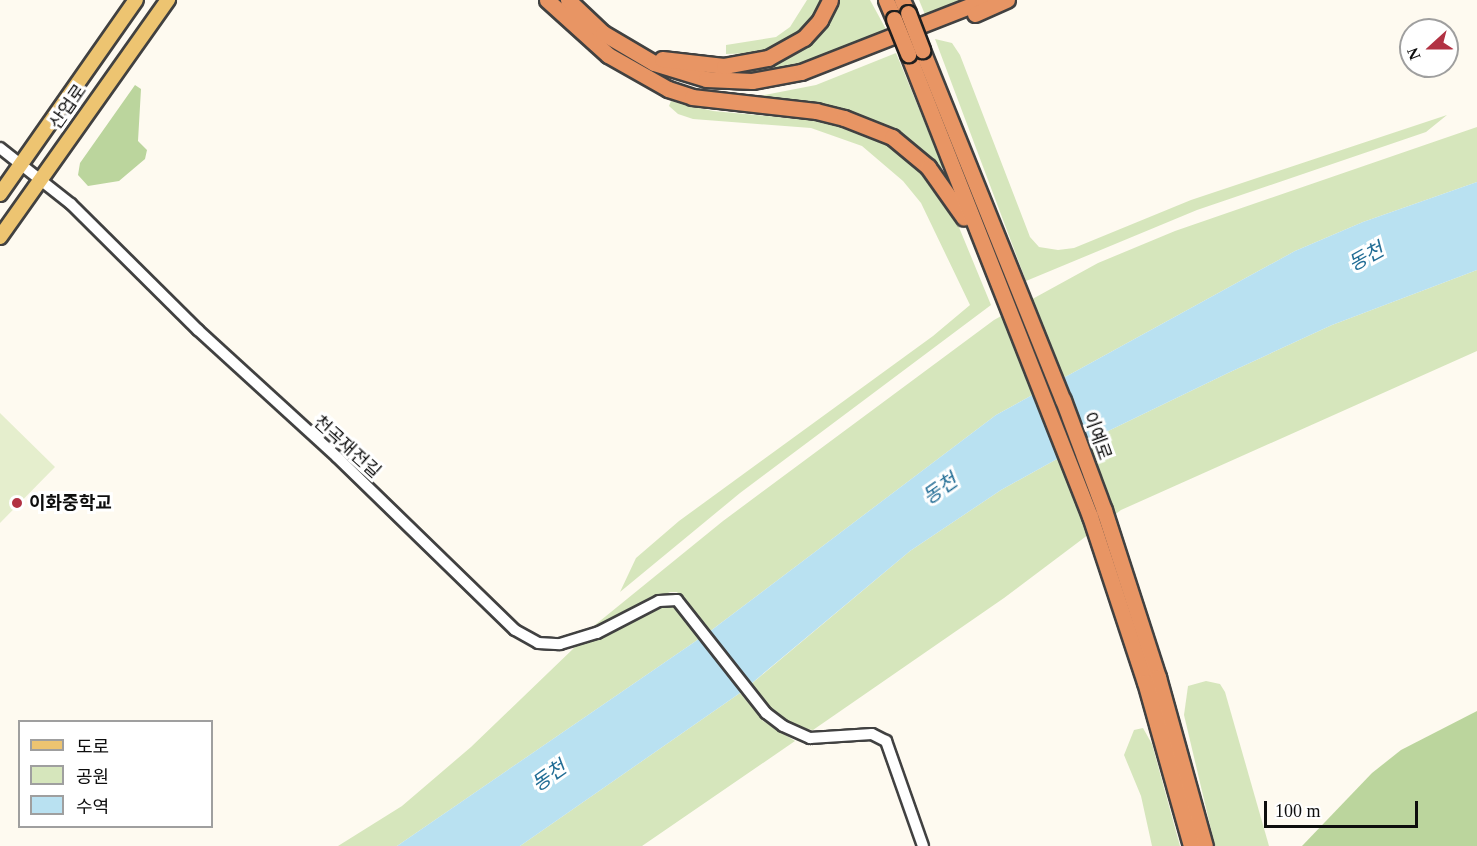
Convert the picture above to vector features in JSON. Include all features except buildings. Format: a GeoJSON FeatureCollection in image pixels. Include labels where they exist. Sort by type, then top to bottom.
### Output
{"type":"FeatureCollection","features":[{"type":"Feature","properties":{"kind":"highway"},"geometry":{"type":"LineString","coordinates":[[547,0],[582,33],[640,75],[676,92],[745,105],[816,111],[844,118],[892,137],[928,167],[945,187],[1000,287]]}},
{"type":"Feature","properties":{"kind":"highway"},"geometry":{"type":"LineString","coordinates":[[568,0],[603,33],[631,52],[682,74],[752,81],[801,72],[985,0]]}},
{"type":"Feature","properties":{"kind":"highway"},"geometry":{"type":"LineString","coordinates":[[603,33],[644,53],[682,63],[746,64],[787,49],[804,38],[820,21],[830,0]]}},
{"type":"Feature","properties":{"kind":"highway"},"geometry":{"type":"LineString","coordinates":[[886,0],[905,9],[915,52]]}},
{"type":"Feature","properties":{"kind":"highway"},"geometry":{"type":"LineString","coordinates":[[582,33],[647,72],[705,88],[753,91],[803,81],[1007,0]]}},
{"type":"Feature","properties":{"kind":"highway","name":"이예로"},"geometry":{"type":"LineString","coordinates":[[915,52],[1014,280],[1104,510],[1178,742],[1206,846]]}},
{"type":"Feature","properties":{"kind":"highway","name":"이예로"},"geometry":{"type":"LineString","coordinates":[[915,52],[1000,287],[1090,516],[1165,752],[1191,846]]}},
{"type":"Feature","properties":{"kind":"main road","name":"산업로"},"geometry":{"type":"LineString","coordinates":[[0,194],[136,0]]}},
{"type":"Feature","properties":{"kind":"main road","name":"산업로"},"geometry":{"type":"LineString","coordinates":[[0,237],[168,0]]}},
{"type":"Feature","properties":{"kind":"street","name":"천곡재전길"},"geometry":{"type":"LineString","coordinates":[[0,148],[41,178],[515,630],[538,643],[560,644],[597,633],[665,598],[677,600],[685,606],[766,713],[810,738],[872,734],[886,741],[923,846]]}},
{"type":"Feature","properties":{"kind":"green space"},"geometry":{"type":"Polygon","coordinates":[[[807,0],[822,0],[812,17],[792,38],[759,53],[726,54],[726,45],[776,37],[790,27],[807,0]]]}},
{"type":"Feature","properties":{"kind":"green space"},"geometry":{"type":"Polygon","coordinates":[[[835,0],[870,0],[887,31],[811,62],[746,76],[746,68],[778,59],[835,0]]]}},
{"type":"Feature","properties":{"kind":"green space"},"geometry":{"type":"Polygon","coordinates":[[[919,0],[969,0],[926,17],[919,0]]]}},
{"type":"Feature","properties":{"kind":"green space"},"geometry":{"type":"Polygon","coordinates":[[[935,39],[952,43],[960,55],[1030,237],[1039,247],[1058,250],[1074,248],[1191,200],[1447,115],[1426,132],[1197,210],[1026,281],[935,39]]]}},
{"type":"Feature","properties":{"kind":"green space"},"geometry":{"type":"Polygon","coordinates":[[[896,53],[943,167],[939,169],[898,134],[755,97],[816,85],[896,53]]]}},
{"type":"Feature","properties":{"kind":"green space"},"geometry":{"type":"Polygon","coordinates":[[[135,85],[141,89],[138,141],[147,150],[145,159],[119,181],[88,186],[78,175],[80,163],[135,85]]]}},
{"type":"Feature","properties":{"kind":"green space"},"geometry":{"type":"Polygon","coordinates":[[[671,101],[713,111],[820,121],[885,142],[931,181],[956,220],[991,305],[740,493],[620,592],[636,558],[679,521],[933,336],[970,305],[921,203],[903,181],[862,146],[811,128],[693,119],[678,114],[669,106],[671,101]]]}},
{"type":"Feature","properties":{"kind":"green space"},"geometry":{"type":"Polygon","coordinates":[[[1477,127],[1477,182],[1363,222],[1295,251],[996,415],[709,632],[397,846],[338,846],[402,806],[471,747],[575,647],[659,606],[671,603],[683,609],[688,605],[677,592],[670,592],[597,628],[595,625],[723,521],[994,320],[1098,263],[1175,231],[1477,127]]]}},
{"type":"Feature","properties":{"kind":"green space"},"geometry":{"type":"Polygon","coordinates":[[[1477,270],[1477,351],[1121,510],[1004,598],[813,730],[801,728],[771,711],[750,685],[910,551],[1001,490],[1102,434],[1228,373],[1332,325],[1477,270]]]}},
{"type":"Feature","properties":{"kind":"green space","name":"이화중학교"},"geometry":{"type":"Polygon","coordinates":[[[0,413],[55,467],[0,523],[0,413]]]}},
{"type":"Feature","properties":{"kind":"green space"},"geometry":{"type":"Polygon","coordinates":[[[1206,681],[1220,684],[1225,692],[1269,846],[1215,846],[1184,715],[1188,686],[1206,681]]]}},
{"type":"Feature","properties":{"kind":"green space"},"geometry":{"type":"Polygon","coordinates":[[[740,693],[763,721],[795,741],[642,846],[520,846],[740,693]]]}},
{"type":"Feature","properties":{"kind":"green space"},"geometry":{"type":"Polygon","coordinates":[[[1477,711],[1477,846],[1302,846],[1372,773],[1401,750],[1477,711]]]}},
{"type":"Feature","properties":{"kind":"green space"},"geometry":{"type":"Polygon","coordinates":[[[1143,728],[1152,744],[1180,846],[1152,846],[1141,796],[1124,755],[1134,730],[1143,728]]]}},
{"type":"Feature","properties":{"kind":"water","name":"동천"},"geometry":{"type":"Polygon","coordinates":[[[1477,182],[1477,270],[1332,325],[1228,373],[1102,434],[1001,490],[910,551],[740,693],[520,846],[397,846],[709,632],[996,415],[1295,251],[1363,222],[1477,182]]]}},
{"type":"Feature","properties":{"kind":"place","name":"이화중학교"},"geometry":{"type":"Point","coordinates":[17,503]}}]}
